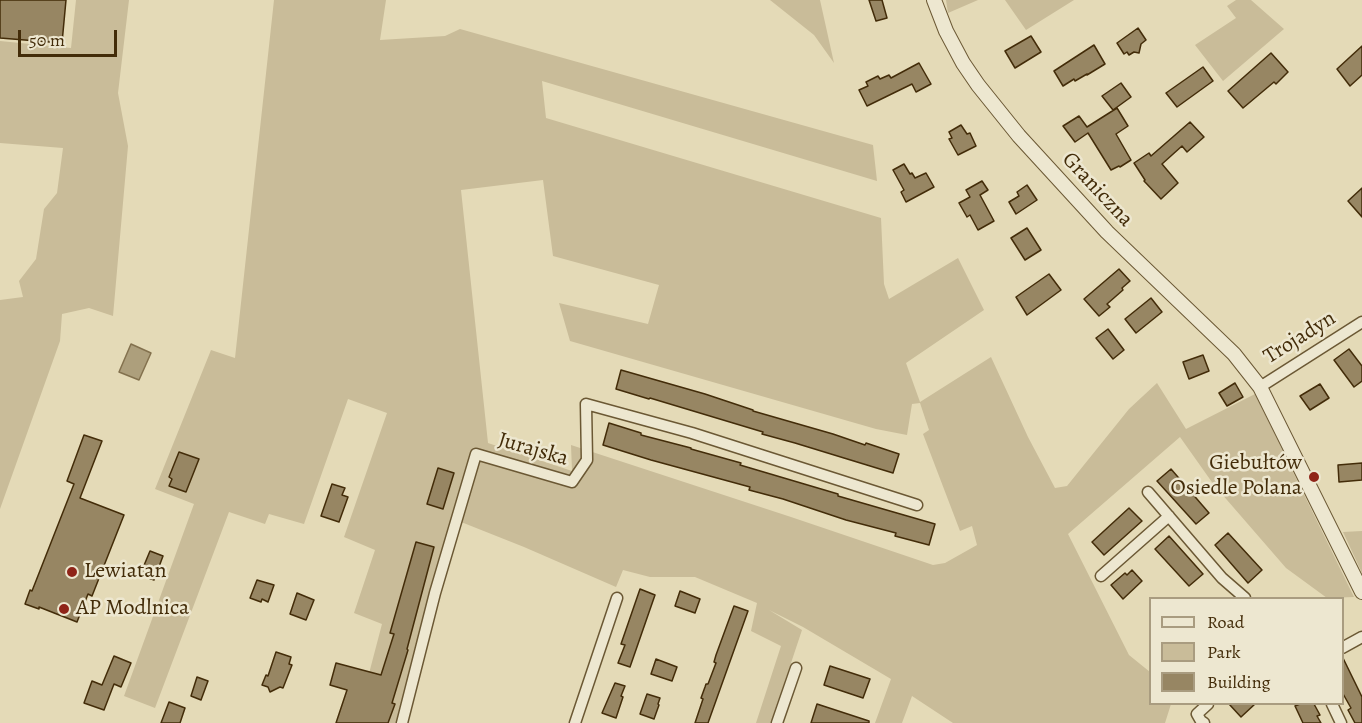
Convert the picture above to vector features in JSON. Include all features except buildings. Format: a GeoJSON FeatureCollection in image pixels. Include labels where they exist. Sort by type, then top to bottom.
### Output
{"type":"FeatureCollection","features":[{"type":"Feature","properties":{"kind":"street","name":"Graniczna"},"geometry":{"type":"LineString","coordinates":[[934,0],[943,24],[963,63],[1019,136],[1114,239],[1234,354],[1260,387],[1362,592]]}},
{"type":"Feature","properties":{"kind":"street","name":"Trojadyn"},"geometry":{"type":"LineString","coordinates":[[1260,387],[1362,322]]}},
{"type":"Feature","properties":{"kind":"street","name":"Jurajska"},"geometry":{"type":"LineString","coordinates":[[402,723],[435,593],[476,454],[572,482],[588,459],[585,404],[692,433],[917,505]]}},
{"type":"Feature","properties":{"kind":"street"},"geometry":{"type":"LineString","coordinates":[[1148,492],[1222,578],[1244,597]]}},
{"type":"Feature","properties":{"kind":"street"},"geometry":{"type":"LineString","coordinates":[[1101,576],[1169,516]]}},
{"type":"Feature","properties":{"kind":"street"},"geometry":{"type":"LineString","coordinates":[[575,723],[617,598]]}},
{"type":"Feature","properties":{"kind":"street"},"geometry":{"type":"LineString","coordinates":[[1344,647],[1362,637]]}},
{"type":"Feature","properties":{"kind":"street"},"geometry":{"type":"LineString","coordinates":[[777,723],[796,668]]}},
{"type":"Feature","properties":{"kind":"street"},"geometry":{"type":"LineString","coordinates":[[1204,723],[1197,714],[1207,705]]}},
{"type":"Feature","properties":{"kind":"street"},"geometry":{"type":"LineString","coordinates":[[1332,705],[1341,723]]}},
{"type":"Feature","properties":{"kind":"green space"},"geometry":{"type":"Polygon","coordinates":[[[76,0],[129,0],[118,93],[128,146],[113,316],[89,308],[62,314],[60,341],[0,509],[0,300],[23,297],[19,281],[36,259],[44,209],[57,193],[63,148],[0,143],[0,41],[71,48],[76,0]]]}},
{"type":"Feature","properties":{"kind":"green space"},"geometry":{"type":"Polygon","coordinates":[[[274,0],[386,0],[380,40],[445,36],[460,29],[873,145],[877,181],[542,81],[546,118],[881,218],[884,284],[889,299],[958,258],[984,310],[906,363],[920,402],[991,357],[1028,437],[1055,488],[1067,486],[1129,409],[1157,383],[1186,429],[1255,394],[1354,597],[1326,597],[1286,568],[1214,485],[1180,437],[1068,534],[1129,655],[1149,671],[1149,705],[1171,705],[1165,723],[953,723],[912,696],[902,723],[875,723],[891,679],[803,627],[769,610],[802,630],[771,723],[756,723],[781,646],[751,631],[757,603],[695,577],[650,577],[623,570],[616,587],[451,518],[396,723],[356,723],[382,624],[354,613],[375,550],[344,537],[387,413],[348,399],[304,524],[269,514],[265,524],[229,512],[155,708],[124,696],[194,504],[155,489],[211,350],[235,358],[274,0]],[[543,180],[461,190],[488,443],[572,471],[571,445],[933,565],[945,563],[977,545],[972,526],[960,531],[923,434],[929,430],[920,403],[912,404],[907,435],[876,429],[570,341],[559,303],[648,324],[659,285],[553,256],[543,180]]]}},
{"type":"Feature","properties":{"kind":"green space"},"geometry":{"type":"Polygon","coordinates":[[[770,0],[820,0],[834,63],[814,35],[770,0]]]}},
{"type":"Feature","properties":{"kind":"green space"},"geometry":{"type":"Polygon","coordinates":[[[946,0],[978,0],[948,13],[946,0]]]}},
{"type":"Feature","properties":{"kind":"green space"},"geometry":{"type":"Polygon","coordinates":[[[1005,0],[1074,0],[1026,30],[1005,0]]]}},
{"type":"Feature","properties":{"kind":"green space"},"geometry":{"type":"Polygon","coordinates":[[[1236,0],[1251,0],[1284,29],[1223,81],[1195,45],[1236,18],[1227,6],[1236,0]]]}},
{"type":"Feature","properties":{"kind":"green space"},"geometry":{"type":"Polygon","coordinates":[[[1362,531],[1362,573],[1343,532],[1362,531]]]}},
{"type":"Feature","properties":{"kind":"shaded area"},"geometry":{"type":"Polygon","coordinates":[[[131,344],[151,353],[139,380],[119,372],[131,344]]]}},
{"type":"Feature","properties":{"kind":"place","name":"Giebułtów Osiedle Polana"},"geometry":{"type":"Point","coordinates":[1314,477]}},
{"type":"Feature","properties":{"kind":"place","name":"Lewiatan"},"geometry":{"type":"Point","coordinates":[72,572]}},
{"type":"Feature","properties":{"kind":"place","name":"AP Modlnica"},"geometry":{"type":"Point","coordinates":[64,609]}}]}
